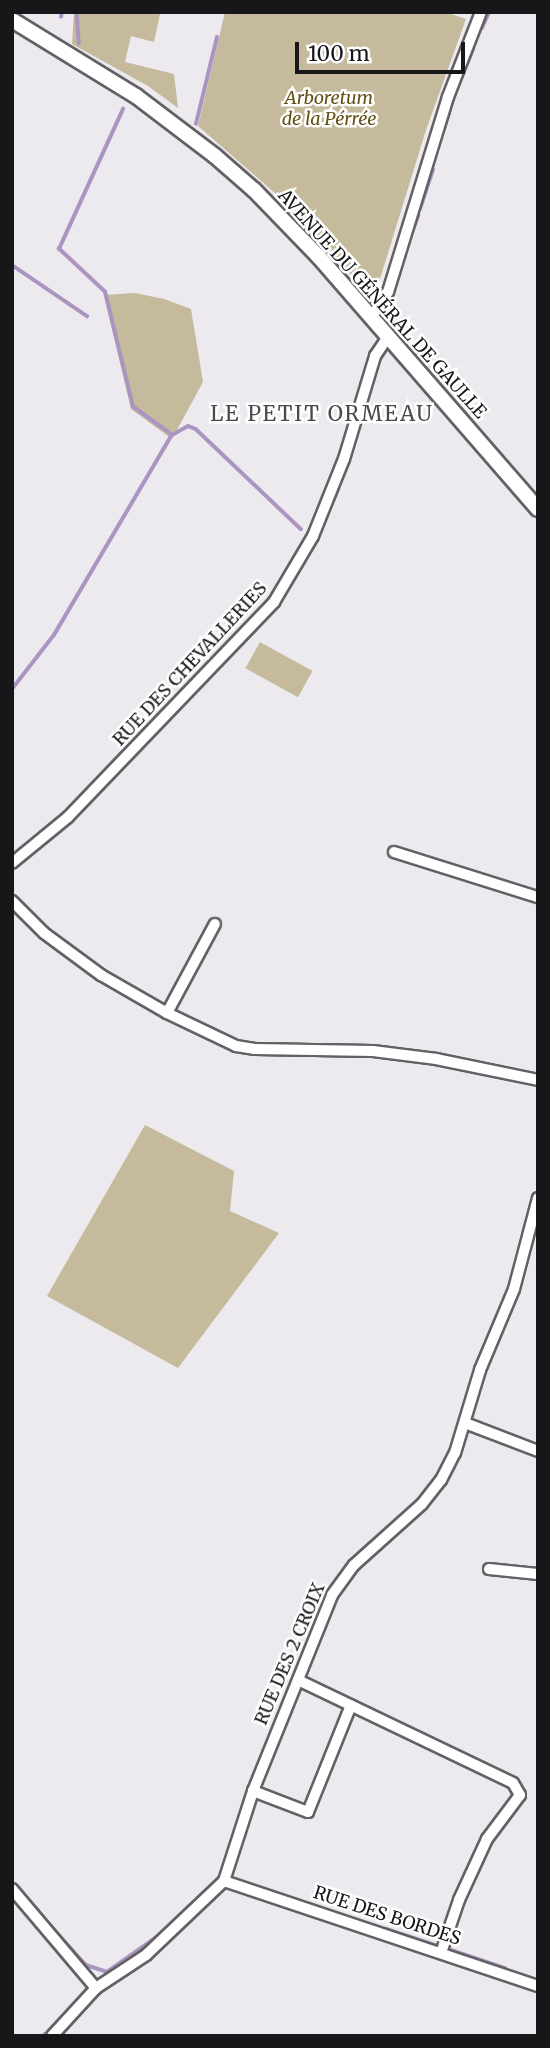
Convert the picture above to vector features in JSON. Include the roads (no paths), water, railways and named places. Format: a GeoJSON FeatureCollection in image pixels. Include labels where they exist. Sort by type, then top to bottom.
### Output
{"type":"FeatureCollection","features":[{"type":"Feature","properties":{"kind":"street"},"geometry":{"type":"LineString","coordinates":[[371,318],[388,292],[447,97],[481,12]]}},
{"type":"Feature","properties":{"kind":"street","name":"AVENUE DU GÉNÉRAL DE GAULLE"},"geometry":{"type":"LineString","coordinates":[[12,20],[136,96],[215,156],[288,223],[538,509]]}},
{"type":"Feature","properties":{"kind":"street","name":"RUE DES CHEVALLERIES"},"geometry":{"type":"LineString","coordinates":[[12,863],[68,817],[274,602],[313,536],[344,459],[375,356],[388,337]]}},
{"type":"Feature","properties":{"kind":"street"},"geometry":{"type":"LineString","coordinates":[[394,852],[538,897]]}},
{"type":"Feature","properties":{"kind":"street"},"geometry":{"type":"LineString","coordinates":[[12,901],[68,953],[167,1013],[216,1038],[255,1049],[373,1051],[436,1059],[538,1080]]}},
{"type":"Feature","properties":{"kind":"street"},"geometry":{"type":"LineString","coordinates":[[167,1013],[215,924]]}},
{"type":"Feature","properties":{"kind":"street","name":"RUE DES 2 CROIX"},"geometry":{"type":"LineString","coordinates":[[224,1881],[253,1791],[323,1616],[342,1578],[433,1491],[455,1453],[480,1370],[514,1289],[538,1198]]}},
{"type":"Feature","properties":{"kind":"street"},"geometry":{"type":"LineString","coordinates":[[465,1423],[538,1451]]}},
{"type":"Feature","properties":{"kind":"street"},"geometry":{"type":"LineString","coordinates":[[489,1569],[538,1574]]}},
{"type":"Feature","properties":{"kind":"street"},"geometry":{"type":"LineString","coordinates":[[298,1681],[513,1783],[520,1795],[487,1839],[459,1900],[441,1953]]}},
{"type":"Feature","properties":{"kind":"street"},"geometry":{"type":"LineString","coordinates":[[253,1791],[308,1812],[351,1705]]}},
{"type":"Feature","properties":{"kind":"street"},"geometry":{"type":"LineString","coordinates":[[52,2036],[96,1988],[146,1955],[224,1881]]}},
{"type":"Feature","properties":{"kind":"street","name":"RUE DES BORDES"},"geometry":{"type":"LineString","coordinates":[[224,1881],[538,1986]]}},
{"type":"Feature","properties":{"kind":"street"},"geometry":{"type":"LineString","coordinates":[[12,1889],[96,1988]]}},
{"type":"Feature","properties":{"kind":"waterway"},"geometry":{"type":"LineString","coordinates":[[61,17],[62,12]]}},
{"type":"Feature","properties":{"kind":"waterway"},"geometry":{"type":"LineString","coordinates":[[77,12],[79,43]]}},
{"type":"Feature","properties":{"kind":"waterway"},"geometry":{"type":"LineString","coordinates":[[482,28],[489,12]]}},
{"type":"Feature","properties":{"kind":"waterway"},"geometry":{"type":"LineString","coordinates":[[196,124],[217,37]]}},
{"type":"Feature","properties":{"kind":"waterway"},"geometry":{"type":"LineString","coordinates":[[457,89],[473,49]]}},
{"type":"Feature","properties":{"kind":"waterway"},"geometry":{"type":"LineString","coordinates":[[12,689],[54,635],[172,435],[133,407],[105,292],[59,249],[123,109]]}},
{"type":"Feature","properties":{"kind":"waterway"},"geometry":{"type":"LineString","coordinates":[[444,129],[450,109]]}},
{"type":"Feature","properties":{"kind":"waterway"},"geometry":{"type":"LineString","coordinates":[[420,209],[433,170]]}},
{"type":"Feature","properties":{"kind":"waterway"},"geometry":{"type":"LineString","coordinates":[[409,240],[418,216]]}},
{"type":"Feature","properties":{"kind":"waterway"},"geometry":{"type":"LineString","coordinates":[[12,265],[87,316]]}},
{"type":"Feature","properties":{"kind":"waterway"},"geometry":{"type":"LineString","coordinates":[[172,435],[188,426],[196,429],[301,529]]}},
{"type":"Feature","properties":{"kind":"waterway"},"geometry":{"type":"LineString","coordinates":[[334,499],[338,489]]}},
{"type":"Feature","properties":{"kind":"waterway"},"geometry":{"type":"LineString","coordinates":[[283,597],[306,558]]}},
{"type":"Feature","properties":{"kind":"waterway"},"geometry":{"type":"LineString","coordinates":[[222,664],[272,612]]}},
{"type":"Feature","properties":{"kind":"waterway"},"geometry":{"type":"LineString","coordinates":[[38,1912],[86,1965],[107,1972],[161,1934]]}},
{"type":"Feature","properties":{"kind":"waterway"},"geometry":{"type":"LineString","coordinates":[[386,1929],[438,1946]]}},
{"type":"Feature","properties":{"kind":"waterway"},"geometry":{"type":"LineString","coordinates":[[451,1950],[505,1968]]}},
{"type":"Feature","properties":{"kind":"district","name":"LE PETIT ORMEAU"},"geometry":{"type":"Point","coordinates":[322,414]}},
{"type":"Feature","properties":{"kind":"park label","name":"Arboretum de la Pérrée"},"geometry":{"type":"Point","coordinates":[329,109]}}]}
